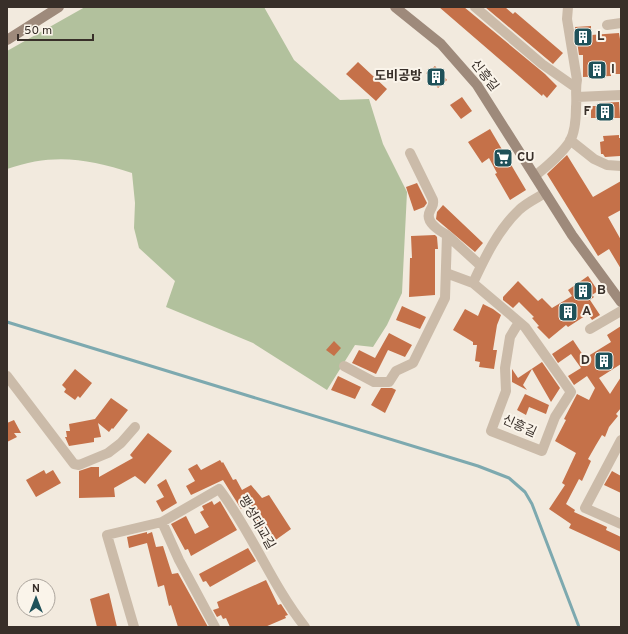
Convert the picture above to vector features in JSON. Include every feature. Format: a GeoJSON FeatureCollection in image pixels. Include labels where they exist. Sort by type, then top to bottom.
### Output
{"type":"FeatureCollection","features":[{"type":"Feature","properties":{"kind":"street"},"geometry":{"type":"LineString","coordinates":[[7,40],[59,7]]}},
{"type":"Feature","properties":{"kind":"street","name":"신흥길"},"geometry":{"type":"LineString","coordinates":[[395,7],[441,44],[477,85],[572,235],[621,302]]}},
{"type":"Feature","properties":{"kind":"street"},"geometry":{"type":"LineString","coordinates":[[475,7],[576,92],[621,95]]}},
{"type":"Feature","properties":{"kind":"street"},"geometry":{"type":"LineString","coordinates":[[535,176],[546,167],[570,140],[575,120],[577,80],[567,19],[568,7]]}},
{"type":"Feature","properties":{"kind":"street"},"geometry":{"type":"LineString","coordinates":[[607,25],[621,23]]}},
{"type":"Feature","properties":{"kind":"street"},"geometry":{"type":"LineString","coordinates":[[570,140],[594,159],[607,165],[621,166]]}},
{"type":"Feature","properties":{"kind":"street"},"geometry":{"type":"LineString","coordinates":[[410,153],[433,200],[434,205],[429,213],[429,220],[481,266]]}},
{"type":"Feature","properties":{"kind":"street"},"geometry":{"type":"LineString","coordinates":[[473,283],[489,250],[516,213],[545,193]]}},
{"type":"Feature","properties":{"kind":"street"},"geometry":{"type":"LineString","coordinates":[[344,366],[374,382],[388,382],[396,371],[413,363],[445,298],[447,235]]}},
{"type":"Feature","properties":{"kind":"street","name":"신흥길"},"geometry":{"type":"LineString","coordinates":[[446,273],[473,283],[525,326],[571,392],[555,417],[542,451],[491,431],[506,391],[505,368],[510,337],[519,322]]}},
{"type":"Feature","properties":{"kind":"street"},"geometry":{"type":"LineString","coordinates":[[590,329],[621,311]]}},
{"type":"Feature","properties":{"kind":"street"},"geometry":{"type":"LineString","coordinates":[[7,376],[74,464],[79,465],[108,453],[121,443],[135,427]]}},
{"type":"Feature","properties":{"kind":"street"},"geometry":{"type":"LineString","coordinates":[[621,440],[585,508],[621,524]]}},
{"type":"Feature","properties":{"kind":"street","name":"팽성대교길"},"geometry":{"type":"LineString","coordinates":[[134,627],[107,535],[162,522],[219,489],[235,510],[288,605],[305,627]]}},
{"type":"Feature","properties":{"kind":"street"},"geometry":{"type":"LineString","coordinates":[[162,522],[179,560],[215,627]]}},
{"type":"Feature","properties":{"kind":"green space"},"geometry":{"type":"Polygon","coordinates":[[[85,7],[264,7],[294,60],[340,100],[369,99],[383,144],[407,192],[402,293],[387,325],[373,347],[355,345],[327,390],[253,343],[166,307],[175,281],[139,248],[134,228],[135,203],[132,173],[100,164],[70,159],[39,161],[7,169],[7,51],[85,7]]]}},
{"type":"Feature","properties":{"kind":"building"},"geometry":{"type":"Polygon","coordinates":[[[439,7],[464,7],[545,74],[557,86],[547,98],[543,94],[542,96],[439,7]]]}},
{"type":"Feature","properties":{"kind":"building"},"geometry":{"type":"Polygon","coordinates":[[[485,7],[505,7],[513,14],[515,12],[563,53],[553,64],[485,7]]]}},
{"type":"Feature","properties":{"kind":"building"},"geometry":{"type":"Polygon","coordinates":[[[591,26],[591,35],[619,33],[621,39],[621,74],[611,74],[611,76],[583,77],[583,55],[579,55],[575,27],[591,26]]]}},
{"type":"Feature","properties":{"kind":"building"},"geometry":{"type":"Polygon","coordinates":[[[358,62],[387,89],[376,101],[346,74],[358,62]]]}},
{"type":"Feature","properties":{"kind":"building","name":"도비공방"},"geometry":{"type":"Polygon","coordinates":[[[435,66],[447,80],[438,88],[426,73],[435,66]]]}},
{"type":"Feature","properties":{"kind":"building"},"geometry":{"type":"Polygon","coordinates":[[[462,97],[472,111],[461,119],[450,105],[462,97]]]}},
{"type":"Feature","properties":{"kind":"building","name":"F"},"geometry":{"type":"Polygon","coordinates":[[[619,102],[620,118],[591,118],[591,106],[598,106],[598,103],[619,102]]]}},
{"type":"Feature","properties":{"kind":"building"},"geometry":{"type":"Polygon","coordinates":[[[490,129],[526,190],[510,200],[495,174],[497,173],[489,158],[482,163],[468,142],[490,129]]]}},
{"type":"Feature","properties":{"kind":"building"},"geometry":{"type":"Polygon","coordinates":[[[619,135],[619,138],[621,138],[620,156],[605,157],[601,154],[600,142],[604,141],[603,136],[619,135]]]}},
{"type":"Feature","properties":{"kind":"building"},"geometry":{"type":"Polygon","coordinates":[[[567,155],[593,197],[621,181],[621,210],[608,217],[621,240],[621,269],[609,249],[598,256],[547,174],[567,155]]]}},
{"type":"Feature","properties":{"kind":"building"},"geometry":{"type":"Polygon","coordinates":[[[417,183],[427,203],[424,207],[414,211],[406,187],[417,183]]]}},
{"type":"Feature","properties":{"kind":"building"},"geometry":{"type":"Polygon","coordinates":[[[443,205],[483,243],[475,252],[436,219],[437,212],[443,205]]]}},
{"type":"Feature","properties":{"kind":"building"},"geometry":{"type":"Polygon","coordinates":[[[435,235],[437,237],[438,249],[435,249],[435,295],[409,297],[410,258],[412,258],[411,236],[435,235]]]}},
{"type":"Feature","properties":{"kind":"building"},"geometry":{"type":"Polygon","coordinates":[[[588,276],[598,291],[592,295],[594,297],[590,300],[600,315],[592,320],[588,314],[568,327],[566,325],[549,339],[537,327],[539,326],[532,318],[534,317],[519,302],[513,308],[503,300],[503,297],[518,281],[538,301],[542,298],[552,308],[572,296],[568,290],[588,276]]]}},
{"type":"Feature","properties":{"kind":"building"},"geometry":{"type":"Polygon","coordinates":[[[483,304],[501,315],[497,325],[493,350],[497,350],[494,369],[479,367],[480,362],[475,361],[477,345],[473,345],[473,342],[453,330],[465,309],[478,316],[483,304]]]}},
{"type":"Feature","properties":{"kind":"building"},"geometry":{"type":"Polygon","coordinates":[[[402,306],[426,317],[420,329],[396,320],[402,306]]]}},
{"type":"Feature","properties":{"kind":"building"},"geometry":{"type":"Polygon","coordinates":[[[621,326],[621,364],[599,378],[610,394],[621,377],[621,408],[616,414],[618,416],[609,427],[605,437],[602,435],[596,445],[588,459],[591,461],[582,481],[579,479],[566,504],[575,510],[574,512],[607,527],[606,530],[621,537],[621,552],[569,528],[571,524],[549,509],[565,485],[562,483],[576,453],[555,441],[577,394],[589,400],[595,388],[587,376],[574,385],[568,376],[581,368],[571,354],[558,363],[552,354],[573,340],[585,358],[611,342],[607,335],[621,326]]]}},
{"type":"Feature","properties":{"kind":"building"},"geometry":{"type":"Polygon","coordinates":[[[389,333],[412,345],[405,357],[388,350],[376,374],[352,363],[359,350],[375,358],[389,333]]]}},
{"type":"Feature","properties":{"kind":"building"},"geometry":{"type":"Polygon","coordinates":[[[334,341],[341,348],[334,356],[326,350],[334,341]]]}},
{"type":"Feature","properties":{"kind":"building"},"geometry":{"type":"Polygon","coordinates":[[[542,362],[560,388],[551,402],[532,369],[523,385],[527,390],[512,382],[512,369],[518,378],[542,362]]]}},
{"type":"Feature","properties":{"kind":"building"},"geometry":{"type":"Polygon","coordinates":[[[75,369],[92,383],[80,398],[78,396],[75,400],[64,392],[66,389],[62,385],[75,369]]]}},
{"type":"Feature","properties":{"kind":"building"},"geometry":{"type":"Polygon","coordinates":[[[338,376],[361,387],[355,399],[331,390],[338,376]]]}},
{"type":"Feature","properties":{"kind":"building"},"geometry":{"type":"Polygon","coordinates":[[[381,388],[392,388],[396,390],[385,413],[371,405],[381,388]]]}},
{"type":"Feature","properties":{"kind":"building"},"geometry":{"type":"Polygon","coordinates":[[[525,394],[549,405],[546,414],[529,407],[526,415],[517,410],[525,394]]]}},
{"type":"Feature","properties":{"kind":"building"},"geometry":{"type":"Polygon","coordinates":[[[111,398],[128,410],[113,429],[112,428],[109,432],[98,423],[101,437],[94,438],[94,442],[69,446],[65,437],[67,437],[66,431],[70,431],[69,424],[95,419],[111,398]]]}},
{"type":"Feature","properties":{"kind":"building"},"geometry":{"type":"Polygon","coordinates":[[[14,420],[21,433],[14,433],[17,437],[7,442],[7,423],[14,420]]]}},
{"type":"Feature","properties":{"kind":"building"},"geometry":{"type":"Polygon","coordinates":[[[148,433],[172,451],[145,484],[135,476],[114,488],[115,497],[79,498],[79,471],[91,467],[99,467],[99,477],[133,458],[130,455],[148,433]]]}},
{"type":"Feature","properties":{"kind":"building"},"geometry":{"type":"Polygon","coordinates":[[[220,460],[222,463],[223,462],[233,480],[236,479],[242,490],[251,485],[262,498],[269,495],[291,529],[270,544],[247,506],[241,509],[223,480],[191,495],[186,486],[195,481],[188,469],[197,464],[201,470],[220,460]]]}},
{"type":"Feature","properties":{"kind":"building"},"geometry":{"type":"Polygon","coordinates":[[[44,470],[46,474],[53,470],[61,483],[36,497],[26,480],[44,470]]]}},
{"type":"Feature","properties":{"kind":"building"},"geometry":{"type":"Polygon","coordinates":[[[612,471],[621,476],[621,493],[604,485],[612,471]]]}},
{"type":"Feature","properties":{"kind":"building"},"geometry":{"type":"Polygon","coordinates":[[[166,479],[177,503],[162,512],[156,501],[164,497],[157,485],[166,479]]]}},
{"type":"Feature","properties":{"kind":"building"},"geometry":{"type":"Polygon","coordinates":[[[212,501],[214,505],[220,501],[237,530],[191,556],[188,549],[185,550],[171,524],[186,516],[195,534],[209,527],[200,512],[204,510],[202,506],[212,501]]]}},
{"type":"Feature","properties":{"kind":"building"},"geometry":{"type":"Polygon","coordinates":[[[147,532],[147,534],[152,532],[156,547],[163,546],[172,574],[178,573],[208,627],[178,627],[171,605],[169,606],[164,585],[158,587],[147,543],[129,548],[127,537],[147,532]]]}},
{"type":"Feature","properties":{"kind":"building"},"geometry":{"type":"Polygon","coordinates":[[[248,548],[256,561],[210,587],[206,581],[203,582],[199,574],[248,548]]]}},
{"type":"Feature","properties":{"kind":"building"},"geometry":{"type":"Polygon","coordinates":[[[266,580],[278,605],[281,604],[288,615],[285,616],[286,618],[265,627],[230,627],[226,618],[223,619],[221,615],[217,617],[213,610],[219,608],[217,602],[266,580]]]}},
{"type":"Feature","properties":{"kind":"building"},"geometry":{"type":"Polygon","coordinates":[[[109,593],[117,627],[97,627],[90,599],[109,593]]]}},
{"type":"Feature","properties":{"kind":"waterway"},"geometry":{"type":"LineString","coordinates":[[7,322],[478,466],[509,478],[525,492],[532,504],[579,627]]}},
{"type":"Feature","properties":{"kind":"place","name":"L"},"geometry":{"type":"Point","coordinates":[583,37]}},
{"type":"Feature","properties":{"kind":"place","name":"I"},"geometry":{"type":"Point","coordinates":[597,70]}},
{"type":"Feature","properties":{"kind":"place","name":"도비공방"},"geometry":{"type":"Point","coordinates":[436,77]}},
{"type":"Feature","properties":{"kind":"place","name":"F"},"geometry":{"type":"Point","coordinates":[605,112]}},
{"type":"Feature","properties":{"kind":"place","name":"CU"},"geometry":{"type":"Point","coordinates":[503,158]}},
{"type":"Feature","properties":{"kind":"place","name":"B"},"geometry":{"type":"Point","coordinates":[583,291]}},
{"type":"Feature","properties":{"kind":"place","name":"A"},"geometry":{"type":"Point","coordinates":[568,312]}},
{"type":"Feature","properties":{"kind":"place","name":"D"},"geometry":{"type":"Point","coordinates":[604,361]}}]}
